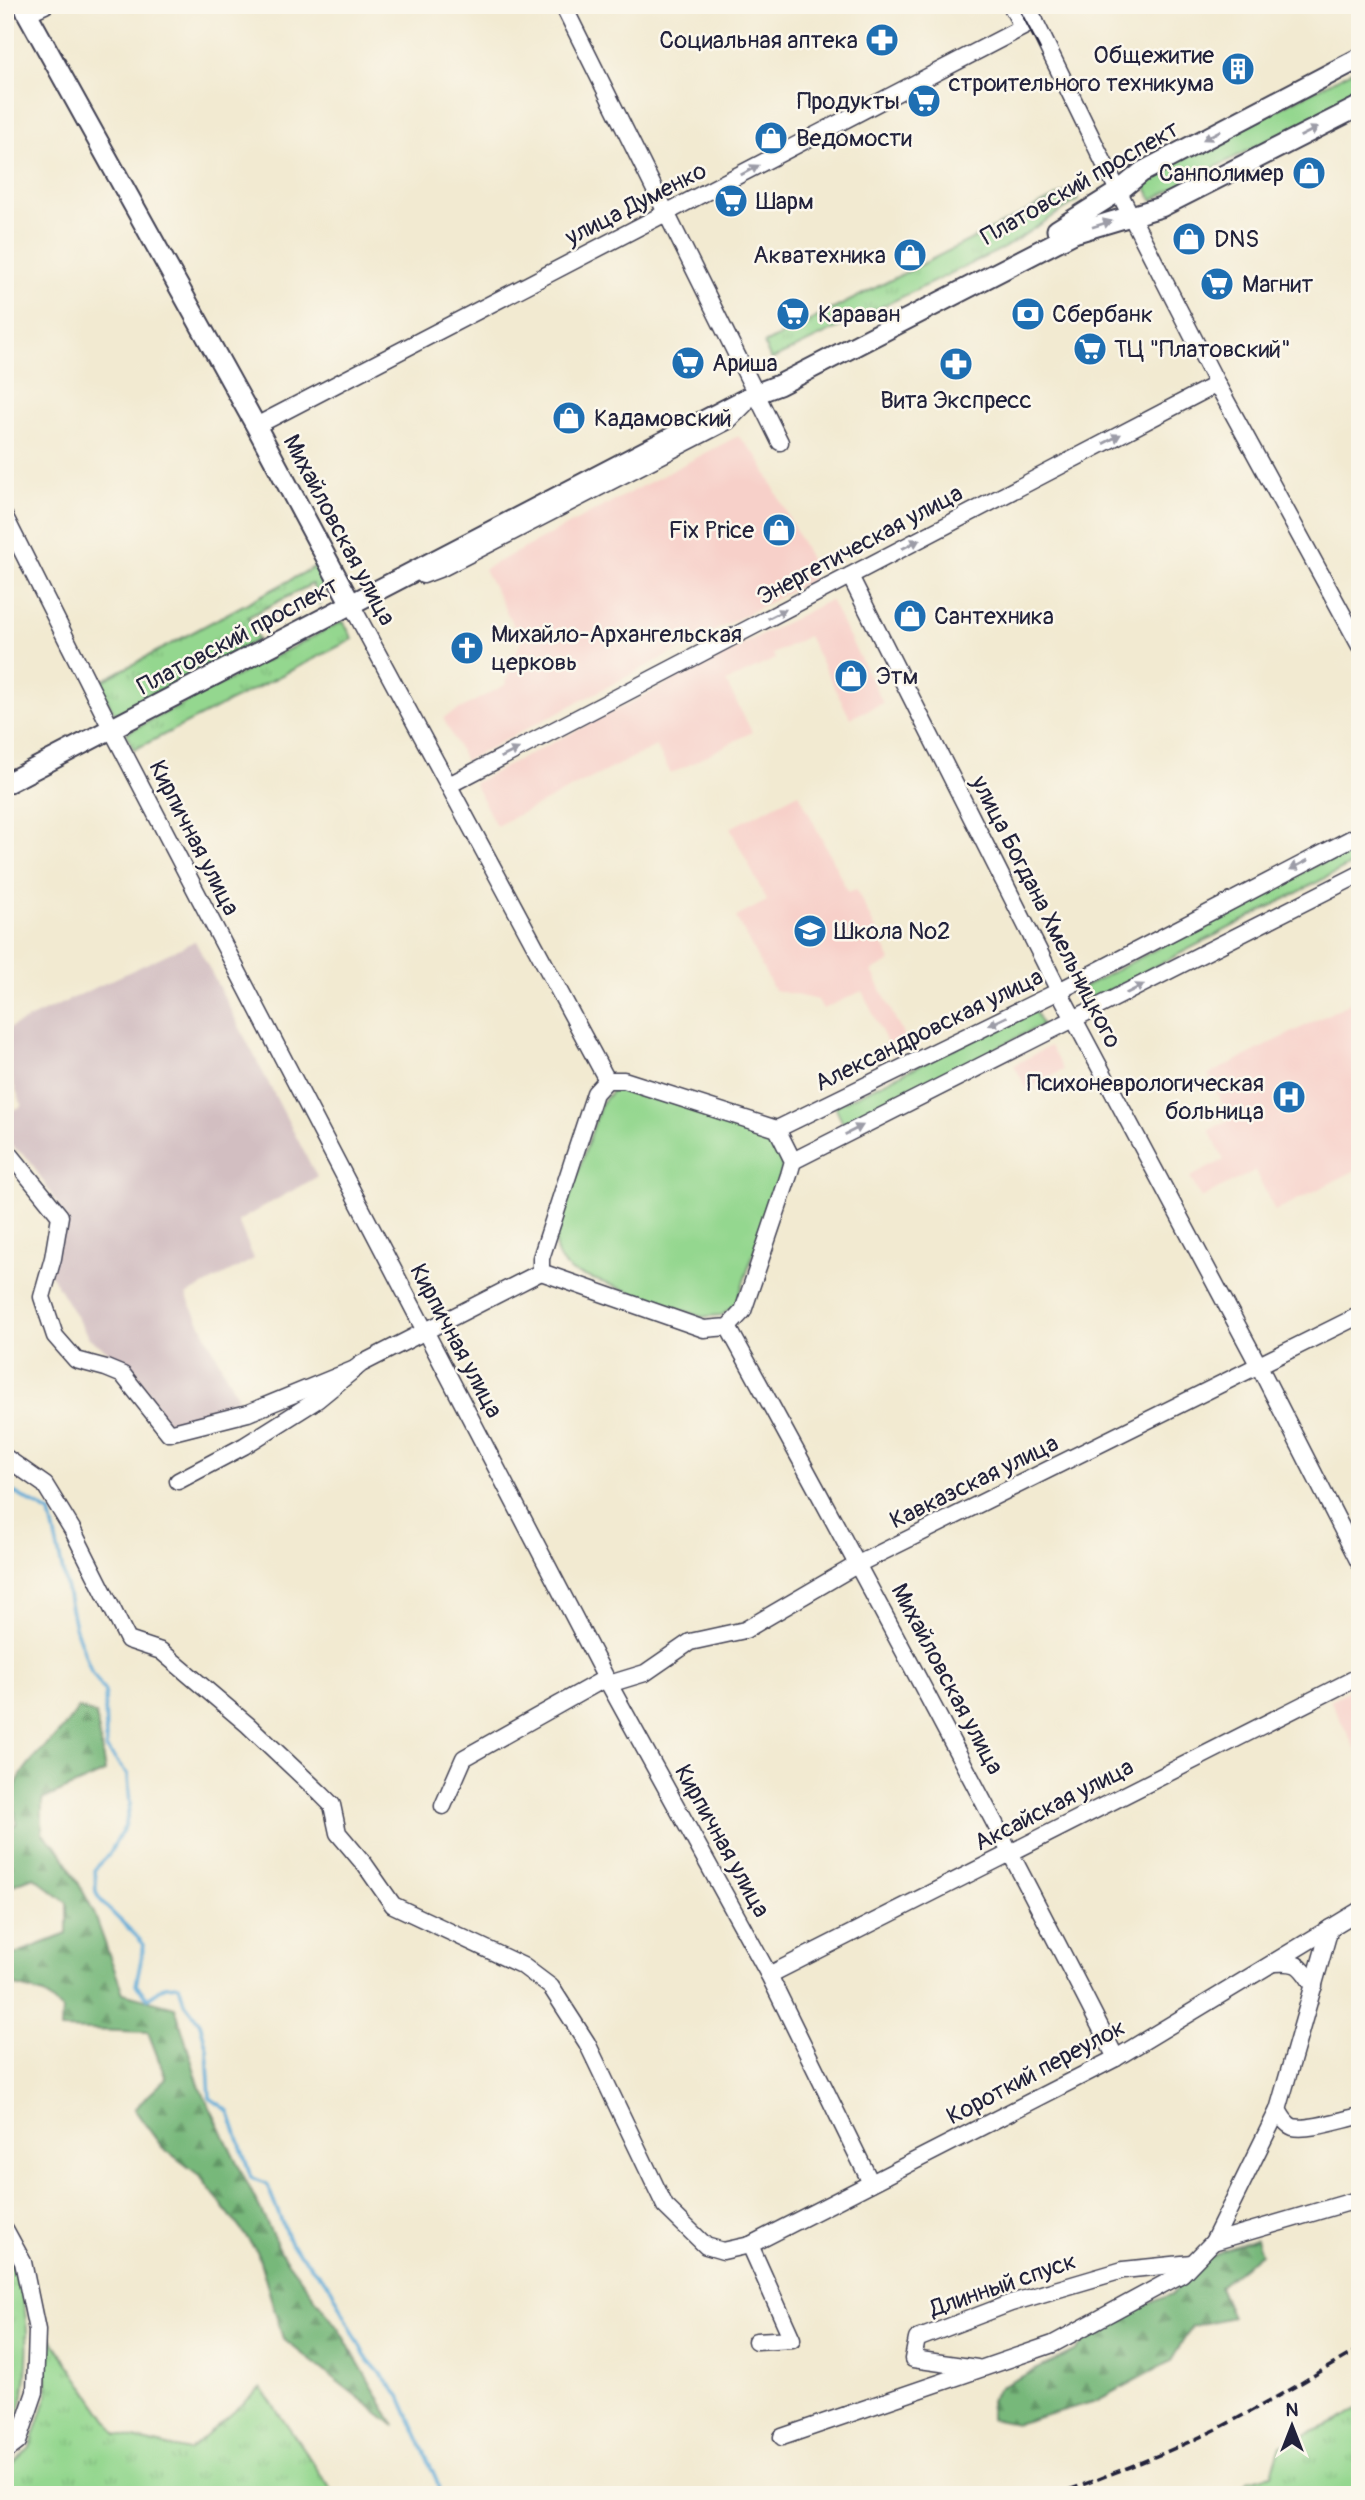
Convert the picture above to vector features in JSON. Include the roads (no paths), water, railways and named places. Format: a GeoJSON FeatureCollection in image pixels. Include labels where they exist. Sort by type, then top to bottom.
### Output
{"type":"FeatureCollection","features":[{"type":"Feature","properties":{"kind":"main road","name":"Михайловская улица"},"geometry":{"type":"LineString","coordinates":[[32,8],[351,604]]}},
{"type":"Feature","properties":{"kind":"main road","name":"Платовский проспект"},"geometry":{"type":"LineString","coordinates":[[755,394],[778,376],[1071,223],[1142,172],[1360,58]]}},
{"type":"Feature","properties":{"kind":"main road","name":"Платовский проспект"},"geometry":{"type":"LineString","coordinates":[[5,784],[755,394],[779,386],[1074,233],[1161,207],[1360,106]]}},
{"type":"Feature","properties":{"kind":"street"},"geometry":{"type":"LineString","coordinates":[[564,5],[780,442]]}},
{"type":"Feature","properties":{"kind":"street"},"geometry":{"type":"LineString","coordinates":[[1011,5],[1029,24],[1119,191],[1217,384],[1360,646]]}},
{"type":"Feature","properties":{"kind":"street"},"geometry":{"type":"LineString","coordinates":[[1027,5],[1029,24]]}},
{"type":"Feature","properties":{"kind":"street","name":"улица Думенко"},"geometry":{"type":"LineString","coordinates":[[256,426],[1029,24]]}},
{"type":"Feature","properties":{"kind":"street","name":"Энергетическая улица"},"geometry":{"type":"LineString","coordinates":[[450,785],[1217,384]]}},
{"type":"Feature","properties":{"kind":"street","name":"Кирпичная улица"},"geometry":{"type":"LineString","coordinates":[[5,517],[112,730],[608,1681],[769,1975],[871,2183]]}},
{"type":"Feature","properties":{"kind":"street","name":"улица Богдана Хмельницкого"},"geometry":{"type":"LineString","coordinates":[[850,576],[1059,991],[1259,1366],[1360,1564]]}},
{"type":"Feature","properties":{"kind":"street","name":"Михайловская улица"},"geometry":{"type":"LineString","coordinates":[[351,604],[607,1080]]}},
{"type":"Feature","properties":{"kind":"street","name":"Александровская улица"},"geometry":{"type":"LineString","coordinates":[[777,1129],[1059,991],[1360,834]]}},
{"type":"Feature","properties":{"kind":"street"},"geometry":{"type":"LineString","coordinates":[[5,1148],[60,1216],[53,1258],[42,1297],[55,1336],[76,1360],[123,1375],[169,1433],[248,1413],[355,1369],[541,1272],[704,1329],[728,1327],[743,1311],[793,1161],[1360,874]]}},
{"type":"Feature","properties":{"kind":"street"},"geometry":{"type":"LineString","coordinates":[[541,1272],[541,1258],[583,1127],[595,1093],[607,1080],[624,1080],[777,1129],[793,1161]]}},
{"type":"Feature","properties":{"kind":"street","name":"Кавказская улица"},"geometry":{"type":"LineString","coordinates":[[443,1806],[464,1758],[608,1681],[645,1673],[690,1642],[745,1630],[858,1564],[1360,1315]]}},
{"type":"Feature","properties":{"kind":"street","name":"Михайловская улица"},"geometry":{"type":"LineString","coordinates":[[728,1327],[1011,1852],[1116,2058]]}},
{"type":"Feature","properties":{"kind":"street"},"geometry":{"type":"LineString","coordinates":[[178,1481],[244,1446],[317,1400],[355,1369]]}},
{"type":"Feature","properties":{"kind":"street","name":"Короткий переулок"},"geometry":{"type":"LineString","coordinates":[[5,1457],[45,1485],[72,1529],[128,1640],[161,1651],[321,1794],[332,1805],[338,1833],[393,1905],[523,1966],[551,1987],[587,2043],[665,2206],[706,2246],[723,2251],[750,2245],[1116,2058],[1360,1910]]}},
{"type":"Feature","properties":{"kind":"street","name":"Аксайская улица"},"geometry":{"type":"LineString","coordinates":[[769,1975],[1360,1676]]}},
{"type":"Feature","properties":{"kind":"street","name":"Длинный спуск"},"geometry":{"type":"LineString","coordinates":[[782,2437],[1053,2344],[1182,2274],[1213,2242],[1278,2110],[1330,1928]]}},
{"type":"Feature","properties":{"kind":"street"},"geometry":{"type":"LineString","coordinates":[[1272,1963],[1291,1962],[1300,1966],[1314,1986]]}},
{"type":"Feature","properties":{"kind":"street"},"geometry":{"type":"LineString","coordinates":[[1278,2110],[1284,2120],[1293,2127],[1306,2127],[1360,2116]]}},
{"type":"Feature","properties":{"kind":"street"},"geometry":{"type":"LineString","coordinates":[[1213,2242],[1360,2199]]}},
{"type":"Feature","properties":{"kind":"street"},"geometry":{"type":"LineString","coordinates":[[5,2229],[23,2262],[37,2330],[35,2392],[18,2442],[5,2452]]}},
{"type":"Feature","properties":{"kind":"street"},"geometry":{"type":"LineString","coordinates":[[750,2245],[792,2339],[756,2341]]}},
{"type":"Feature","properties":{"kind":"street","name":"Длинный спуск"},"geometry":{"type":"LineString","coordinates":[[981,2368],[913,2359],[917,2339],[1011,2303],[1123,2270],[1192,2263]]}},
{"type":"Feature","properties":{"kind":"waterway"},"geometry":{"type":"LineString","coordinates":[[5,1487],[50,1513],[75,1627],[91,1671],[105,1692],[106,1748],[128,1775],[130,1805],[125,1826],[108,1856],[95,1869],[96,1892],[99,1897],[144,1945],[136,1985],[148,1998],[165,1986],[179,1985],[184,2002],[200,2023],[207,2049],[210,2098],[229,2111],[251,2177],[267,2184],[290,2243],[331,2288],[365,2356],[400,2396],[437,2481],[440,2495]]}},
{"type":"Feature","properties":{"kind":"tram line"},"geometry":{"type":"LineString","coordinates":[[1017,5],[1040,49]]}},
{"type":"Feature","properties":{"kind":"railway"},"geometry":{"type":"LineString","coordinates":[[1055,2495],[1215,2430],[1360,2348]]}},
{"type":"Feature","properties":{"kind":"place","name":"Социальная аптека"},"geometry":{"type":"Point","coordinates":[882,40]}},
{"type":"Feature","properties":{"kind":"place","name":"Общежитие строительного техникума"},"geometry":{"type":"Point","coordinates":[1238,69]}},
{"type":"Feature","properties":{"kind":"place","name":"Продукты"},"geometry":{"type":"Point","coordinates":[924,101]}},
{"type":"Feature","properties":{"kind":"place","name":"Ведомости"},"geometry":{"type":"Point","coordinates":[771,138]}},
{"type":"Feature","properties":{"kind":"place","name":"Санполимер"},"geometry":{"type":"Point","coordinates":[1309,173]}},
{"type":"Feature","properties":{"kind":"place","name":"Шарм"},"geometry":{"type":"Point","coordinates":[731,201]}},
{"type":"Feature","properties":{"kind":"place","name":"DNS"},"geometry":{"type":"Point","coordinates":[1189,239]}},
{"type":"Feature","properties":{"kind":"place","name":"Акватехника"},"geometry":{"type":"Point","coordinates":[910,255]}},
{"type":"Feature","properties":{"kind":"place","name":"Магнит"},"geometry":{"type":"Point","coordinates":[1217,284]}},
{"type":"Feature","properties":{"kind":"place","name":"Караван"},"geometry":{"type":"Point","coordinates":[793,314]}},
{"type":"Feature","properties":{"kind":"place","name":"Сбербанк"},"geometry":{"type":"Point","coordinates":[1028,314]}},
{"type":"Feature","properties":{"kind":"place","name":"ТЦ \"Платовский\""},"geometry":{"type":"Point","coordinates":[1090,349]}},
{"type":"Feature","properties":{"kind":"place","name":"Ариша"},"geometry":{"type":"Point","coordinates":[688,363]}},
{"type":"Feature","properties":{"kind":"place","name":"Вита Экспресс"},"geometry":{"type":"Point","coordinates":[956,364]}},
{"type":"Feature","properties":{"kind":"place","name":"Кадамовский"},"geometry":{"type":"Point","coordinates":[569,418]}},
{"type":"Feature","properties":{"kind":"place","name":"Fix Price"},"geometry":{"type":"Point","coordinates":[779,530]}},
{"type":"Feature","properties":{"kind":"place","name":"Сантехника"},"geometry":{"type":"Point","coordinates":[910,616]}},
{"type":"Feature","properties":{"kind":"place","name":"Михайло-Архангельская церковь"},"geometry":{"type":"Point","coordinates":[467,648]}},
{"type":"Feature","properties":{"kind":"place","name":"Этм"},"geometry":{"type":"Point","coordinates":[851,676]}},
{"type":"Feature","properties":{"kind":"place","name":"Школа №2"},"geometry":{"type":"Point","coordinates":[810,931]}},
{"type":"Feature","properties":{"kind":"place","name":"Психоневрологическая больница"},"geometry":{"type":"Point","coordinates":[1289,1097]}}]}
